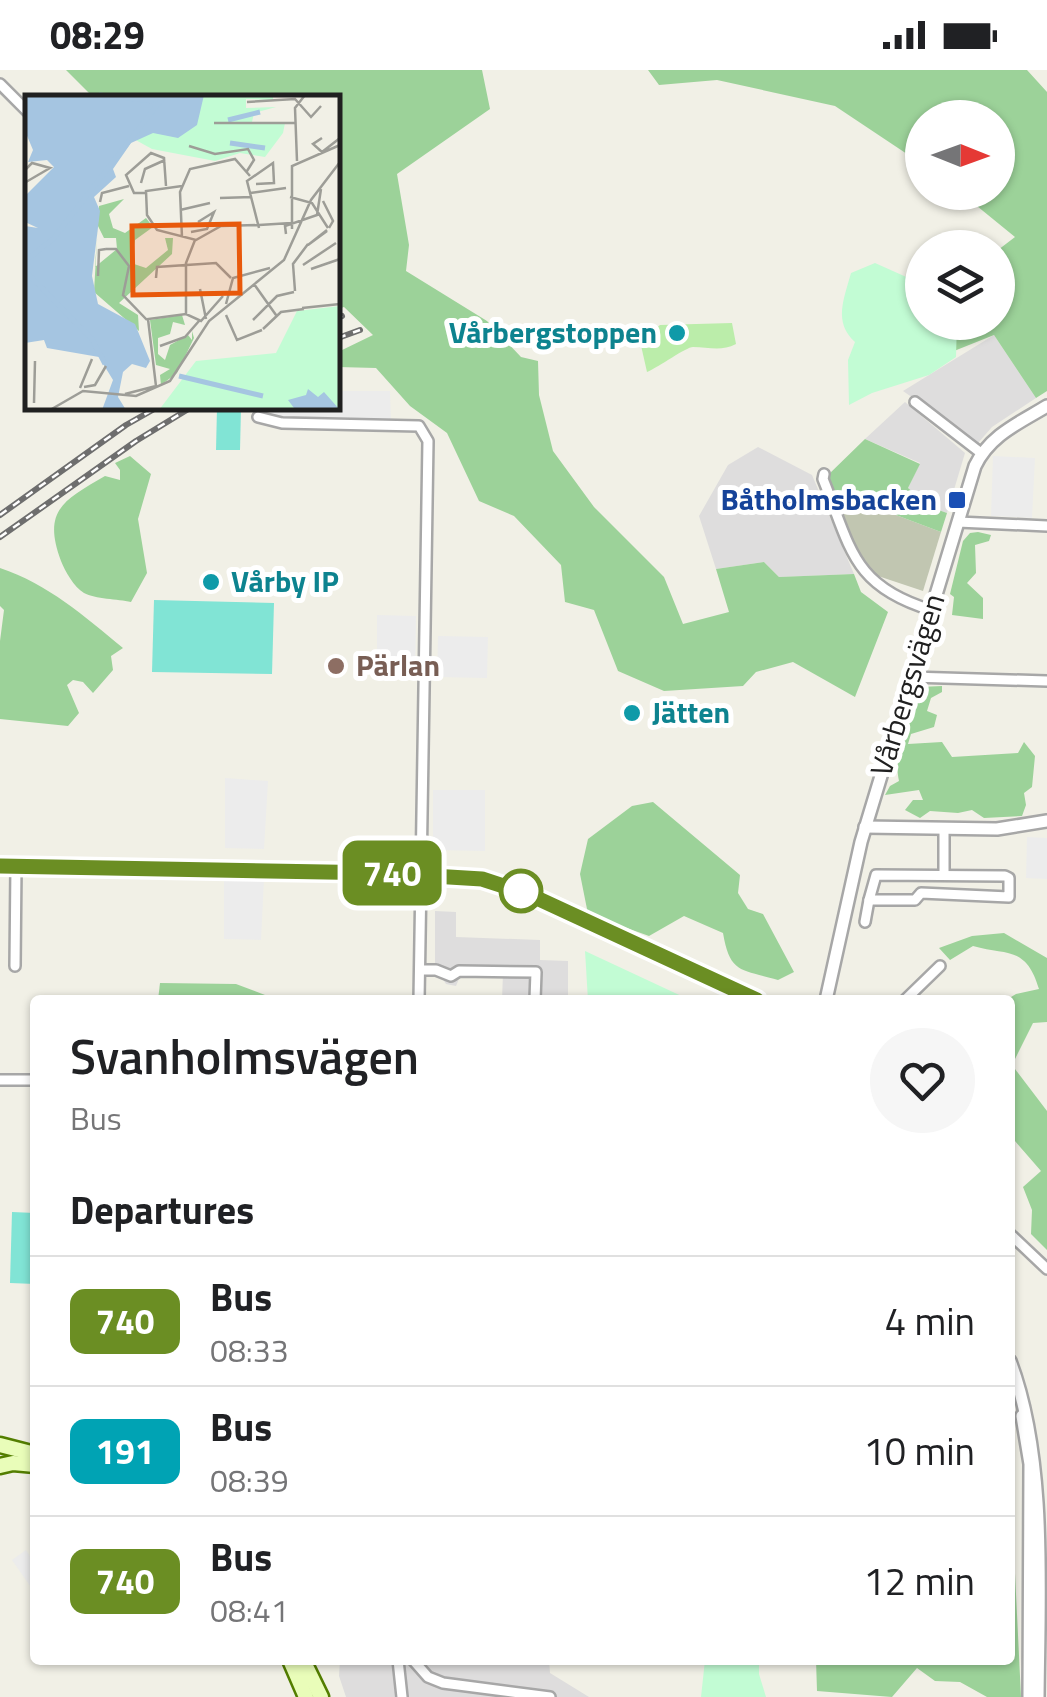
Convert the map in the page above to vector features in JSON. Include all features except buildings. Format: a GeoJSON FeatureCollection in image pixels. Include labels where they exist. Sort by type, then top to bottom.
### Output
{"type":"FeatureCollection","features":[{"type":"Feature","properties":{"kind":"main road"},"geometry":{"type":"LineString","coordinates":[[0,1445],[30,1453]]}},
{"type":"Feature","properties":{"kind":"main road"},"geometry":{"type":"LineString","coordinates":[[0,1466],[13,1462],[30,1464]]}},
{"type":"Feature","properties":{"kind":"main road"},"geometry":{"type":"LineString","coordinates":[[292,1665],[306,1697]]}},
{"type":"Feature","properties":{"kind":"main road"},"geometry":{"type":"LineString","coordinates":[[305,1665],[321,1697]]}},
{"type":"Feature","properties":{"kind":"street"},"geometry":{"type":"LineString","coordinates":[[0,84],[25,109]]}},
{"type":"Feature","properties":{"kind":"street"},"geometry":{"type":"LineString","coordinates":[[914,402],[981,453],[996,437],[1047,406]]}},
{"type":"Feature","properties":{"kind":"street"},"geometry":{"type":"LineString","coordinates":[[258,417],[282,422],[418,426],[428,441],[420,995]]}},
{"type":"Feature","properties":{"kind":"street","name":"Vårbergsvägen"},"geometry":{"type":"LineString","coordinates":[[827,995],[865,827],[981,453]]}},
{"type":"Feature","properties":{"kind":"street"},"geometry":{"type":"LineString","coordinates":[[824,474],[823,481],[853,556],[868,577],[904,602],[931,610]]}},
{"type":"Feature","properties":{"kind":"street"},"geometry":{"type":"LineString","coordinates":[[958,522],[1047,526]]}},
{"type":"Feature","properties":{"kind":"street"},"geometry":{"type":"LineString","coordinates":[[910,677],[1047,682]]}},
{"type":"Feature","properties":{"kind":"street"},"geometry":{"type":"LineString","coordinates":[[865,827],[996,829],[1047,821]]}},
{"type":"Feature","properties":{"kind":"street"},"geometry":{"type":"LineString","coordinates":[[944,829],[944,875]]}},
{"type":"Feature","properties":{"kind":"street"},"geometry":{"type":"LineString","coordinates":[[0,866],[456,875],[508,886],[746,995]]}},
{"type":"Feature","properties":{"kind":"street"},"geometry":{"type":"LineString","coordinates":[[15,966],[16,866]]}},
{"type":"Feature","properties":{"kind":"street"},"geometry":{"type":"LineString","coordinates":[[865,922],[869,900],[876,875],[1009,878],[1009,897],[921,893],[914,900],[869,900]]}},
{"type":"Feature","properties":{"kind":"street"},"geometry":{"type":"LineString","coordinates":[[910,995],[940,966]]}},
{"type":"Feature","properties":{"kind":"street"},"geometry":{"type":"LineString","coordinates":[[420,970],[436,970],[451,976],[459,971],[536,972],[536,995]]}},
{"type":"Feature","properties":{"kind":"street"},"geometry":{"type":"LineString","coordinates":[[0,1080],[30,1080]]}},
{"type":"Feature","properties":{"kind":"street"},"geometry":{"type":"LineString","coordinates":[[1015,1239],[1047,1268]]}},
{"type":"Feature","properties":{"kind":"street"},"geometry":{"type":"LineString","coordinates":[[1015,1374],[1036,1443],[1038,1697]]}},
{"type":"Feature","properties":{"kind":"street"},"geometry":{"type":"LineString","coordinates":[[1015,1394],[1030,1464],[1039,1569],[1029,1697]]}},
{"type":"Feature","properties":{"kind":"street"},"geometry":{"type":"LineString","coordinates":[[399,1665],[402,1697]]}},
{"type":"Feature","properties":{"kind":"street"},"geometry":{"type":"LineString","coordinates":[[417,1665],[428,1677],[443,1683],[495,1694],[550,1697]]}},
{"type":"Feature","properties":{"kind":"shaded area"},"geometry":{"type":"Polygon","coordinates":[[[986,340],[997,340],[1036,398],[992,427],[978,443],[903,391],[986,340]]]}},
{"type":"Feature","properties":{"kind":"shaded area"},"geometry":{"type":"Polygon","coordinates":[[[340,391],[390,391],[391,422],[276,420],[271,410],[340,410],[340,391]]]}},
{"type":"Feature","properties":{"kind":"shaded area"},"geometry":{"type":"Polygon","coordinates":[[[905,402],[965,453],[947,513],[930,507],[908,488],[920,463],[865,439],[905,402]]]}},
{"type":"Feature","properties":{"kind":"shaded area"},"geometry":{"type":"Polygon","coordinates":[[[217,410],[241,410],[240,450],[216,450],[217,410]]]}},
{"type":"Feature","properties":{"kind":"shaded area"},"geometry":{"type":"Polygon","coordinates":[[[758,447],[812,475],[854,574],[779,577],[764,562],[716,569],[699,516],[728,465],[758,447]]]}},
{"type":"Feature","properties":{"kind":"shaded area"},"geometry":{"type":"Polygon","coordinates":[[[993,456],[1035,458],[1032,518],[991,516],[993,456]]]}},
{"type":"Feature","properties":{"kind":"shaded area"},"geometry":{"type":"Polygon","coordinates":[[[835,492],[941,532],[923,591],[875,575],[853,543],[835,492]]]}},
{"type":"Feature","properties":{"kind":"shaded area"},"geometry":{"type":"Polygon","coordinates":[[[154,600],[274,603],[272,674],[152,672],[154,600]]]}},
{"type":"Feature","properties":{"kind":"shaded area"},"geometry":{"type":"Polygon","coordinates":[[[377,615],[416,616],[415,677],[377,676],[377,615]]]}},
{"type":"Feature","properties":{"kind":"shaded area"},"geometry":{"type":"Polygon","coordinates":[[[438,636],[488,637],[487,678],[437,677],[438,636]]]}},
{"type":"Feature","properties":{"kind":"shaded area"},"geometry":{"type":"Polygon","coordinates":[[[225,778],[268,781],[264,849],[225,848],[225,778]]]}},
{"type":"Feature","properties":{"kind":"shaded area"},"geometry":{"type":"Polygon","coordinates":[[[433,790],[485,790],[485,851],[433,850],[433,790]]]}},
{"type":"Feature","properties":{"kind":"shaded area"},"geometry":{"type":"Polygon","coordinates":[[[1027,837],[1047,838],[1047,879],[1026,878],[1027,837]]]}},
{"type":"Feature","properties":{"kind":"shaded area"},"geometry":{"type":"Polygon","coordinates":[[[264,879],[261,940],[224,939],[224,880],[264,879]]]}},
{"type":"Feature","properties":{"kind":"shaded area"},"geometry":{"type":"Polygon","coordinates":[[[435,911],[456,912],[456,937],[540,940],[540,960],[568,961],[568,995],[502,995],[503,973],[461,974],[456,986],[446,984],[435,967],[435,911]]]}},
{"type":"Feature","properties":{"kind":"shaded area"},"geometry":{"type":"Polygon","coordinates":[[[12,1212],[30,1213],[30,1284],[10,1283],[12,1212]]]}},
{"type":"Feature","properties":{"kind":"shaded area"},"geometry":{"type":"Polygon","coordinates":[[[26,1550],[30,1556],[30,1586],[12,1560],[26,1550]]]}},
{"type":"Feature","properties":{"kind":"shaded area"},"geometry":{"type":"Polygon","coordinates":[[[340,1665],[549,1665],[550,1673],[589,1697],[346,1697],[340,1665]]]}},
{"type":"Feature","properties":{"kind":"green space"},"geometry":{"type":"Polygon","coordinates":[[[66,70],[482,70],[490,109],[397,174],[409,245],[406,271],[487,321],[521,357],[538,361],[539,395],[553,451],[594,507],[664,577],[683,624],[729,612],[716,569],[764,562],[779,577],[854,574],[861,592],[888,612],[855,697],[793,662],[756,672],[743,686],[664,691],[618,671],[594,610],[565,602],[561,565],[514,516],[479,501],[447,433],[410,406],[376,368],[340,367],[340,351],[373,335],[344,307],[340,308],[340,95],[91,95],[66,70]]]}},
{"type":"Feature","properties":{"kind":"green space"},"geometry":{"type":"Polygon","coordinates":[[[648,70],[1027,70],[1047,92],[1047,391],[1036,398],[997,340],[1015,340],[1015,230],[1006,230],[982,210],[1015,210],[1015,100],[905,100],[905,153],[835,106],[717,80],[659,85],[648,70]]]}},
{"type":"Feature","properties":{"kind":"green space"},"geometry":{"type":"Polygon","coordinates":[[[875,263],[905,276],[905,340],[956,340],[956,357],[929,375],[872,393],[849,405],[848,360],[855,342],[842,318],[851,273],[875,263]]]}},
{"type":"Feature","properties":{"kind":"green space"},"geometry":{"type":"Polygon","coordinates":[[[732,323],[736,344],[693,347],[647,372],[640,341],[660,325],[732,323]]]}},
{"type":"Feature","properties":{"kind":"green space"},"geometry":{"type":"Polygon","coordinates":[[[952,340],[982,340],[954,351],[952,340]]]}},
{"type":"Feature","properties":{"kind":"green space"},"geometry":{"type":"Polygon","coordinates":[[[865,439],[920,464],[908,488],[930,507],[947,513],[941,532],[835,492],[827,476],[865,439]]]}},
{"type":"Feature","properties":{"kind":"green space"},"geometry":{"type":"Polygon","coordinates":[[[130,456],[151,474],[138,519],[147,573],[131,602],[94,597],[80,590],[61,561],[54,530],[56,518],[68,500],[105,476],[120,480],[115,463],[130,456]]]}},
{"type":"Feature","properties":{"kind":"green space"},"geometry":{"type":"Polygon","coordinates":[[[970,533],[991,535],[989,541],[975,545],[976,573],[967,583],[983,598],[983,619],[952,615],[954,597],[950,594],[963,541],[970,533]]]}},
{"type":"Feature","properties":{"kind":"green space"},"geometry":{"type":"Polygon","coordinates":[[[0,568],[50,592],[123,648],[111,656],[113,670],[93,693],[83,682],[73,680],[67,685],[79,713],[68,726],[0,719],[4,610],[0,606],[0,568]]]}},
{"type":"Feature","properties":{"kind":"green space"},"geometry":{"type":"Polygon","coordinates":[[[942,686],[942,692],[931,698],[927,711],[937,715],[934,727],[911,734],[908,744],[942,742],[952,757],[1018,753],[1024,742],[1035,756],[1032,787],[1024,793],[1026,805],[1022,816],[984,818],[972,810],[930,811],[920,818],[905,810],[913,800],[923,800],[919,790],[885,795],[899,781],[900,746],[920,687],[942,686]]]}},
{"type":"Feature","properties":{"kind":"green space"},"geometry":{"type":"Polygon","coordinates":[[[653,802],[740,875],[738,893],[748,909],[763,914],[794,972],[778,980],[739,968],[729,956],[723,933],[684,916],[649,936],[588,914],[580,874],[588,839],[632,806],[653,802]]]}},
{"type":"Feature","properties":{"kind":"green space"},"geometry":{"type":"Polygon","coordinates":[[[1004,933],[1047,958],[1047,1022],[1033,1023],[1015,1059],[1014,995],[1039,989],[1028,965],[1014,955],[973,946],[950,960],[939,948],[972,936],[1004,933]]]}},
{"type":"Feature","properties":{"kind":"green space"},"geometry":{"type":"Polygon","coordinates":[[[585,951],[679,995],[588,995],[585,951]]]}},
{"type":"Feature","properties":{"kind":"green space"},"geometry":{"type":"Polygon","coordinates":[[[160,983],[236,984],[265,995],[159,995],[160,983]]]}},
{"type":"Feature","properties":{"kind":"green space"},"geometry":{"type":"Polygon","coordinates":[[[1015,1069],[1047,1111],[1047,1250],[1031,1234],[1032,1210],[1023,1187],[1041,1171],[1015,1141],[1015,1069]]]}},
{"type":"Feature","properties":{"kind":"green space"},"geometry":{"type":"Polygon","coordinates":[[[1015,1573],[1021,1697],[987,1697],[960,1682],[935,1681],[917,1668],[892,1697],[817,1691],[816,1665],[1015,1665],[1015,1573]]]}},
{"type":"Feature","properties":{"kind":"green space"},"geometry":{"type":"Polygon","coordinates":[[[704,1665],[759,1665],[766,1697],[701,1697],[704,1665]]]}},
{"type":"Feature","properties":{"kind":"railway"},"geometry":{"type":"LineString","coordinates":[[340,337],[360,330]]}},
{"type":"Feature","properties":{"kind":"railway"},"geometry":{"type":"LineString","coordinates":[[0,515],[152,410]]}},
{"type":"Feature","properties":{"kind":"railway"},"geometry":{"type":"LineString","coordinates":[[0,537],[187,410]]}},
{"type":"Feature","properties":{"kind":"bus line","name":"740"},"geometry":{"type":"LineString","coordinates":[[0,866],[383,873],[482,879],[528,894],[746,995]]}},
{"type":"Feature","properties":{"kind":"place","name":"Vårbergstoppen"},"geometry":{"type":"Point","coordinates":[677,333]}},
{"type":"Feature","properties":{"kind":"place","name":"Båtholmsbacken"},"geometry":{"type":"Point","coordinates":[957,500]}},
{"type":"Feature","properties":{"kind":"place","name":"Vårby IP"},"geometry":{"type":"Point","coordinates":[211,582]}},
{"type":"Feature","properties":{"kind":"place","name":"Pärlan"},"geometry":{"type":"Point","coordinates":[336,666]}},
{"type":"Feature","properties":{"kind":"place","name":"Jätten"},"geometry":{"type":"Point","coordinates":[632,713]}}]}
